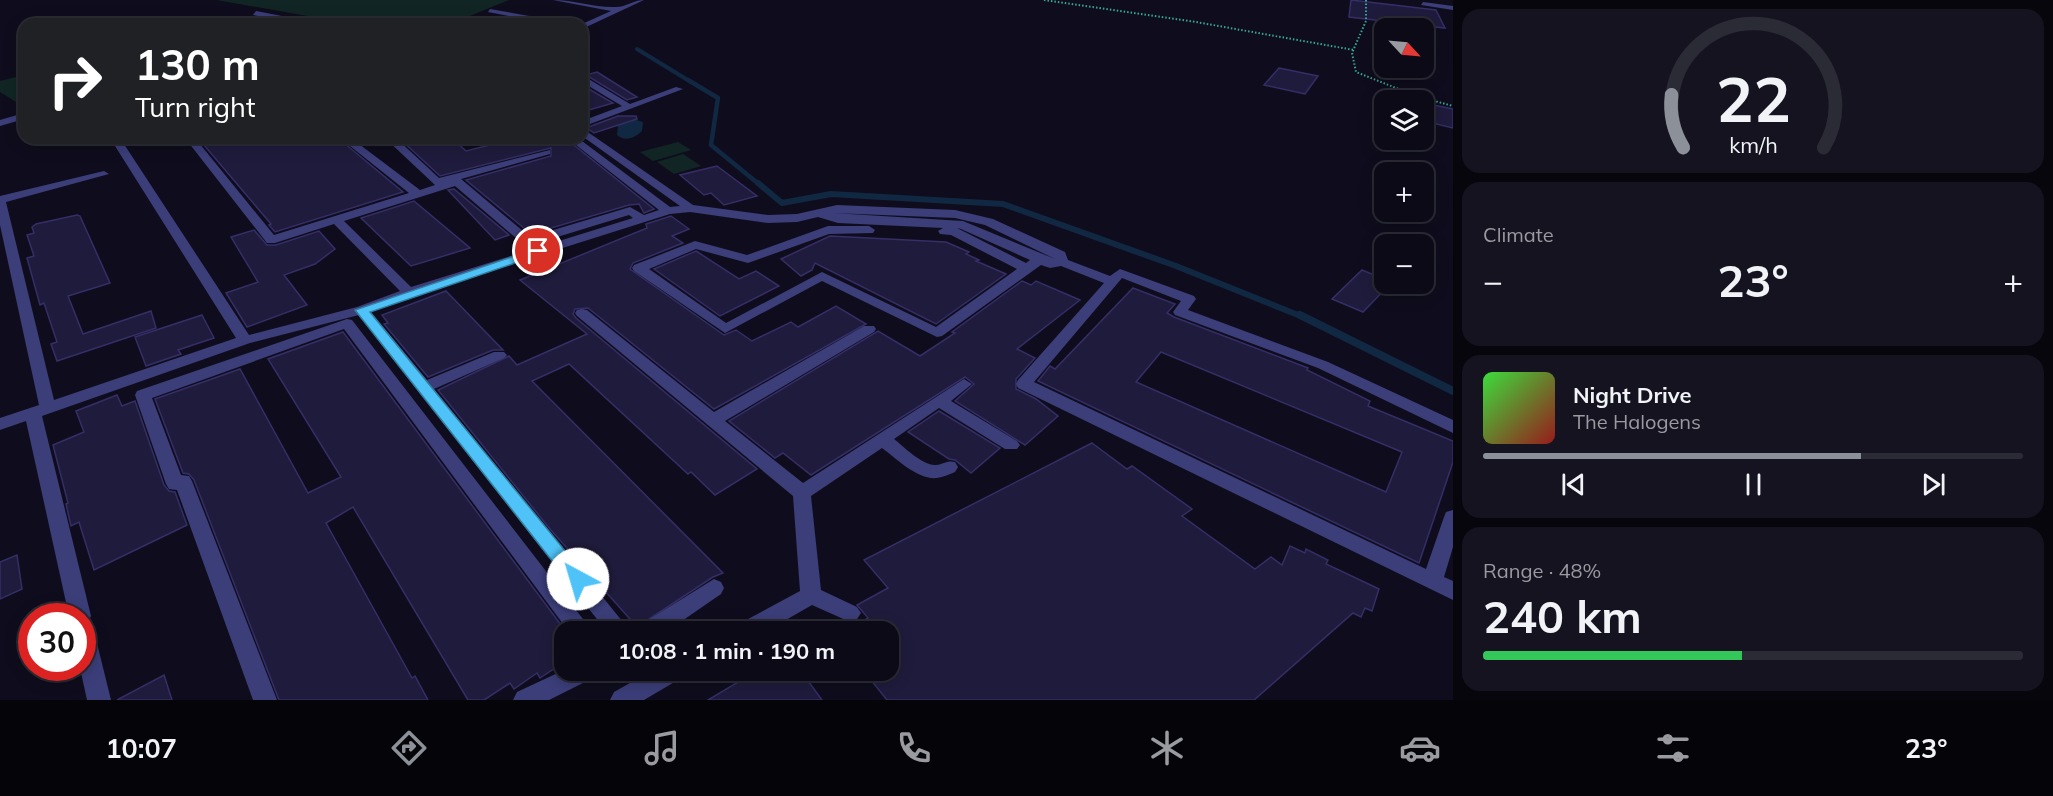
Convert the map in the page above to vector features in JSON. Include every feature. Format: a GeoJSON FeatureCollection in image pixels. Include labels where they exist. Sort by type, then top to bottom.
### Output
{"type":"FeatureCollection","features":[{"type":"Feature","properties":{"kind":"street"},"geometry":{"type":"LineString","coordinates":[[556,0],[619,10]]}},
{"type":"Feature","properties":{"kind":"street"},"geometry":{"type":"LineString","coordinates":[[588,24],[641,0]]}},
{"type":"Feature","properties":{"kind":"street"},"geometry":{"type":"LineString","coordinates":[[1423,4],[1453,8]]}},
{"type":"Feature","properties":{"kind":"street"},"geometry":{"type":"LineString","coordinates":[[490,11],[529,18]]}},
{"type":"Feature","properties":{"kind":"street"},"geometry":{"type":"LineString","coordinates":[[256,13],[282,18]]}},
{"type":"Feature","properties":{"kind":"street"},"geometry":{"type":"LineString","coordinates":[[588,82],[629,107]]}},
{"type":"Feature","properties":{"kind":"street"},"geometry":{"type":"LineString","coordinates":[[588,122],[679,89]]}},
{"type":"Feature","properties":{"kind":"street"},"geometry":{"type":"LineString","coordinates":[[0,123],[18,118]]}},
{"type":"Feature","properties":{"kind":"street"},"geometry":{"type":"LineString","coordinates":[[588,135],[690,208]]}},
{"type":"Feature","properties":{"kind":"street"},"geometry":{"type":"LineString","coordinates":[[119,144],[244,340]]}},
{"type":"Feature","properties":{"kind":"street"},"geometry":{"type":"LineString","coordinates":[[195,144],[271,240],[546,152]]}},
{"type":"Feature","properties":{"kind":"street"},"geometry":{"type":"LineString","coordinates":[[353,144],[418,194]]}},
{"type":"Feature","properties":{"kind":"street"},"geometry":{"type":"LineString","coordinates":[[396,144],[436,182],[455,180],[528,242],[630,211],[643,219]]}},
{"type":"Feature","properties":{"kind":"street"},"geometry":{"type":"LineString","coordinates":[[580,144],[668,211]]}},
{"type":"Feature","properties":{"kind":"street"},"geometry":{"type":"LineString","coordinates":[[78,603],[0,200],[104,174]]}},
{"type":"Feature","properties":{"kind":"street"},"geometry":{"type":"LineString","coordinates":[[0,424],[244,340],[362,310],[409,292],[668,211],[690,208],[768,219],[822,214],[837,209],[972,217],[990,222],[1060,255],[1062,262]]}},
{"type":"Feature","properties":{"kind":"street"},"geometry":{"type":"LineString","coordinates":[[822,214],[838,219],[963,225],[1050,264],[1062,262],[1113,282]]}},
{"type":"Feature","properties":{"kind":"street"},"geometry":{"type":"LineString","coordinates":[[336,220],[409,292]]}},
{"type":"Feature","properties":{"kind":"street"},"geometry":{"type":"LineString","coordinates":[[1027,268],[954,231],[828,230],[748,259],[695,245],[639,268],[725,329],[822,276],[936,333],[1040,259]]}},
{"type":"Feature","properties":{"kind":"street"},"geometry":{"type":"LineString","coordinates":[[1453,427],[1323,365],[1180,312],[1189,299],[1120,273],[1024,384],[1453,591]]}},
{"type":"Feature","properties":{"kind":"street"},"geometry":{"type":"LineString","coordinates":[[362,310],[611,621]]}},
{"type":"Feature","properties":{"kind":"street"},"geometry":{"type":"LineString","coordinates":[[582,313],[802,493],[811,595]]}},
{"type":"Feature","properties":{"kind":"street"},"geometry":{"type":"LineString","coordinates":[[265,700],[183,481],[175,484],[143,395],[347,323],[574,621]]}},
{"type":"Feature","properties":{"kind":"street"},"geometry":{"type":"LineString","coordinates":[[714,420],[869,329]]}},
{"type":"Feature","properties":{"kind":"street"},"geometry":{"type":"LineString","coordinates":[[423,388],[499,355]]}},
{"type":"Feature","properties":{"kind":"street"},"geometry":{"type":"LineString","coordinates":[[802,493],[964,384]]}},
{"type":"Feature","properties":{"kind":"street"},"geometry":{"type":"LineString","coordinates":[[939,401],[1011,445]]}},
{"type":"Feature","properties":{"kind":"street"},"geometry":{"type":"LineString","coordinates":[[882,439],[920,467],[935,472],[949,467]]}},
{"type":"Feature","properties":{"kind":"street"},"geometry":{"type":"LineString","coordinates":[[1432,581],[1453,517]]}},
{"type":"Feature","properties":{"kind":"street"},"geometry":{"type":"LineString","coordinates":[[664,621],[714,588]]}},
{"type":"Feature","properties":{"kind":"street"},"geometry":{"type":"LineString","coordinates":[[811,595],[850,613]]}},
{"type":"Feature","properties":{"kind":"street"},"geometry":{"type":"LineString","coordinates":[[765,621],[811,595]]}},
{"type":"Feature","properties":{"kind":"street"},"geometry":{"type":"LineString","coordinates":[[95,681],[99,700]]}},
{"type":"Feature","properties":{"kind":"street"},"geometry":{"type":"LineString","coordinates":[[525,700],[565,681]]}},
{"type":"Feature","properties":{"kind":"street"},"geometry":{"type":"LineString","coordinates":[[622,700],[656,681]]}},
{"type":"Feature","properties":{"kind":"path"},"geometry":{"type":"LineString","coordinates":[[1044,0],[1219,25],[1354,50]]}},
{"type":"Feature","properties":{"kind":"path"},"geometry":{"type":"LineString","coordinates":[[1366,0],[1368,15],[1363,33],[1352,54],[1356,72],[1416,96],[1453,106]]}},
{"type":"Feature","properties":{"kind":"green space"},"geometry":{"type":"Polygon","coordinates":[[[217,0],[509,0],[465,18],[319,18],[217,0]]]}},
{"type":"Feature","properties":{"kind":"green space"},"geometry":{"type":"Polygon","coordinates":[[[18,76],[18,103],[0,92],[0,81],[18,76]]]}},
{"type":"Feature","properties":{"kind":"green space"},"geometry":{"type":"Polygon","coordinates":[[[678,142],[691,150],[653,161],[640,152],[678,142]]]}},
{"type":"Feature","properties":{"kind":"green space"},"geometry":{"type":"Polygon","coordinates":[[[683,154],[701,166],[674,174],[657,162],[683,154]]]}},
{"type":"Feature","properties":{"kind":"water"},"geometry":{"type":"Polygon","coordinates":[[[633,119],[643,122],[642,131],[630,138],[617,135],[618,125],[633,119]]]}},
{"type":"Feature","properties":{"kind":"building"},"geometry":{"type":"Polygon","coordinates":[[[1351,0],[1436,10],[1445,28],[1434,27],[1434,18],[1374,18],[1374,20],[1349,17],[1351,0]]]}},
{"type":"Feature","properties":{"kind":"building"},"geometry":{"type":"Polygon","coordinates":[[[1279,68],[1318,76],[1305,94],[1264,85],[1279,68]]]}},
{"type":"Feature","properties":{"kind":"building"},"geometry":{"type":"Polygon","coordinates":[[[597,72],[637,97],[627,100],[588,74],[597,72]]]}},
{"type":"Feature","properties":{"kind":"building"},"geometry":{"type":"Polygon","coordinates":[[[588,88],[613,103],[588,110],[588,88]]]}},
{"type":"Feature","properties":{"kind":"building"},"geometry":{"type":"Polygon","coordinates":[[[1434,105],[1453,109],[1453,128],[1434,123],[1434,105]]]}},
{"type":"Feature","properties":{"kind":"building"},"geometry":{"type":"Polygon","coordinates":[[[618,116],[636,116],[637,119],[594,133],[588,127],[618,116]]]}},
{"type":"Feature","properties":{"kind":"building"},"geometry":{"type":"Polygon","coordinates":[[[203,144],[345,144],[403,192],[275,232],[269,225],[271,224],[203,144]]]}},
{"type":"Feature","properties":{"kind":"building"},"geometry":{"type":"Polygon","coordinates":[[[405,144],[458,144],[466,151],[494,144],[573,144],[654,209],[644,213],[639,204],[629,205],[531,234],[466,180],[551,156],[551,148],[440,176],[405,144]]]}},
{"type":"Feature","properties":{"kind":"building"},"geometry":{"type":"Polygon","coordinates":[[[717,166],[757,196],[724,205],[711,193],[704,195],[680,175],[717,166]]]}},
{"type":"Feature","properties":{"kind":"building"},"geometry":{"type":"Polygon","coordinates":[[[454,189],[509,235],[495,240],[448,190],[454,189]]]}},
{"type":"Feature","properties":{"kind":"building"},"geometry":{"type":"Polygon","coordinates":[[[414,201],[470,248],[411,266],[361,218],[414,201]]]}},
{"type":"Feature","properties":{"kind":"building"},"geometry":{"type":"Polygon","coordinates":[[[80,216],[110,283],[68,296],[83,334],[151,311],[156,328],[57,361],[51,344],[57,342],[44,303],[40,305],[27,258],[34,256],[27,235],[34,233],[32,227],[36,224],[80,216]]]}},
{"type":"Feature","properties":{"kind":"building"},"geometry":{"type":"Polygon","coordinates":[[[671,216],[689,229],[672,236],[683,243],[633,263],[630,269],[724,335],[736,330],[752,341],[791,322],[798,327],[836,306],[866,324],[714,409],[588,308],[575,309],[573,314],[576,318],[757,469],[715,495],[691,472],[688,474],[569,364],[532,381],[723,573],[713,577],[646,621],[632,621],[550,529],[438,390],[509,356],[517,365],[587,334],[520,280],[647,228],[646,224],[671,216]]]}},
{"type":"Feature","properties":{"kind":"building"},"geometry":{"type":"Polygon","coordinates":[[[254,230],[267,245],[276,245],[319,231],[335,249],[315,264],[284,275],[307,305],[247,327],[226,293],[258,282],[231,237],[254,230]]]}},
{"type":"Feature","properties":{"kind":"building"},"geometry":{"type":"Polygon","coordinates":[[[830,236],[946,242],[969,252],[966,254],[979,260],[976,261],[1006,274],[936,324],[815,263],[812,270],[801,276],[781,259],[830,236]]]}},
{"type":"Feature","properties":{"kind":"building"},"geometry":{"type":"Polygon","coordinates":[[[696,251],[739,279],[756,271],[779,286],[720,316],[654,269],[696,251]]]}},
{"type":"Feature","properties":{"kind":"building"},"geometry":{"type":"Polygon","coordinates":[[[1362,270],[1374,275],[1374,294],[1380,294],[1363,312],[1332,299],[1362,270]]]}},
{"type":"Feature","properties":{"kind":"building"},"geometry":{"type":"Polygon","coordinates":[[[1022,281],[1031,285],[1036,281],[1080,300],[1017,349],[1035,358],[1016,379],[1016,389],[1036,399],[1058,416],[1025,445],[955,401],[974,384],[965,377],[811,475],[783,453],[775,458],[729,421],[878,331],[920,356],[955,333],[952,332],[1022,281]]]}},
{"type":"Feature","properties":{"kind":"building"},"geometry":{"type":"Polygon","coordinates":[[[1133,288],[1175,304],[1167,313],[1174,317],[1308,368],[1307,370],[1370,401],[1368,406],[1453,441],[1453,462],[1419,563],[1038,381],[1050,366],[1055,369],[1133,288]],[[1161,352],[1136,382],[1386,492],[1402,452],[1161,352]]]}},
{"type":"Feature","properties":{"kind":"building"},"geometry":{"type":"Polygon","coordinates":[[[446,291],[503,350],[493,350],[428,377],[384,324],[388,323],[382,315],[446,291]]]}},
{"type":"Feature","properties":{"kind":"building"},"geometry":{"type":"Polygon","coordinates":[[[202,315],[214,338],[178,350],[181,354],[146,366],[135,337],[202,315]]]}},
{"type":"Feature","properties":{"kind":"building"},"geometry":{"type":"Polygon","coordinates":[[[343,332],[558,621],[554,621],[554,669],[540,678],[537,673],[514,689],[510,683],[484,700],[468,700],[353,507],[326,523],[412,678],[415,676],[428,700],[279,700],[194,480],[189,474],[183,473],[155,399],[240,369],[308,493],[341,477],[268,359],[343,332]]]}},
{"type":"Feature","properties":{"kind":"building"},"geometry":{"type":"Polygon","coordinates":[[[117,395],[122,406],[135,401],[164,485],[169,491],[175,492],[187,525],[94,570],[79,522],[71,526],[66,504],[68,503],[53,445],[84,432],[76,411],[117,395]]]}},
{"type":"Feature","properties":{"kind":"building"},"geometry":{"type":"Polygon","coordinates":[[[939,411],[1000,448],[971,473],[955,460],[949,459],[908,432],[939,411]]]}},
{"type":"Feature","properties":{"kind":"building"},"geometry":{"type":"Polygon","coordinates":[[[1092,443],[1127,469],[1132,466],[1192,509],[1182,516],[1255,569],[1271,557],[1282,565],[1290,546],[1305,553],[1306,549],[1328,560],[1326,564],[1379,589],[1372,611],[1365,608],[1361,617],[1353,613],[1254,700],[887,700],[872,681],[899,681],[899,621],[863,621],[868,618],[857,605],[888,588],[864,560],[1092,443]]]}},
{"type":"Feature","properties":{"kind":"building"},"geometry":{"type":"Polygon","coordinates":[[[17,555],[22,589],[0,599],[0,562],[17,555]]]}},
{"type":"Feature","properties":{"kind":"building"},"geometry":{"type":"Polygon","coordinates":[[[164,675],[172,700],[117,700],[164,675]]]}},
{"type":"Feature","properties":{"kind":"building"},"geometry":{"type":"Polygon","coordinates":[[[740,681],[808,681],[822,700],[708,700],[740,681]]]}},
{"type":"Feature","properties":{"kind":"waterway"},"geometry":{"type":"LineString","coordinates":[[637,49],[691,82]]}},
{"type":"Feature","properties":{"kind":"waterway"},"geometry":{"type":"LineString","coordinates":[[688,80],[718,98],[711,145],[760,185]]}},
{"type":"Feature","properties":{"kind":"waterway"},"geometry":{"type":"LineString","coordinates":[[758,183],[782,203],[831,194],[1003,204],[1176,266],[1303,317]]}},
{"type":"Feature","properties":{"kind":"waterway"},"geometry":{"type":"LineString","coordinates":[[1300,315],[1453,391]]}},
{"type":"Feature","properties":{"kind":"route"},"geometry":{"type":"LineString","coordinates":[[538,251],[409,292],[362,310],[578,579]]}}]}
